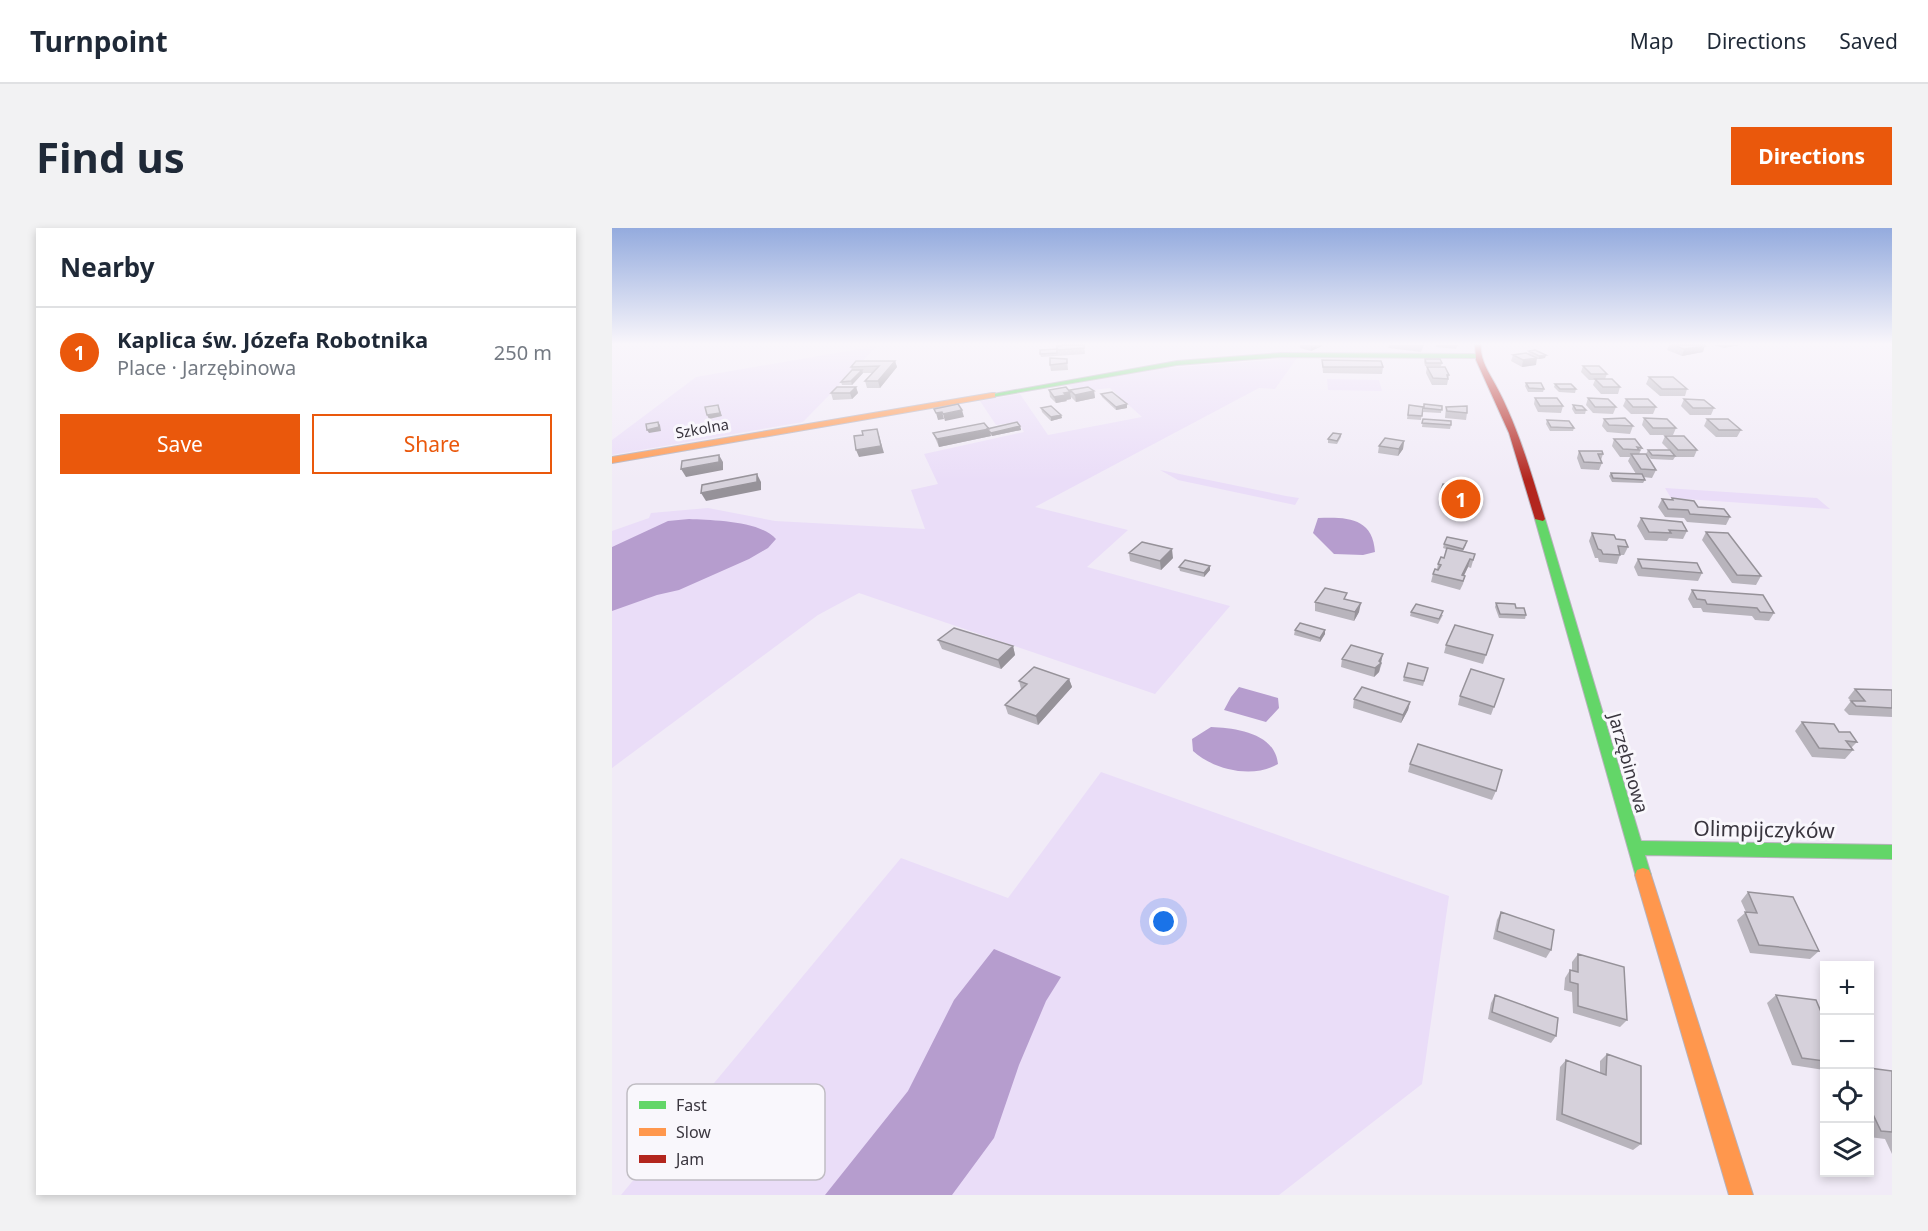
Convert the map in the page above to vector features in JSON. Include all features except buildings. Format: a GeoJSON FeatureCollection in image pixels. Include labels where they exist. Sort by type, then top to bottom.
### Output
{"type":"FeatureCollection","features":[{"type":"Feature","properties":{"kind":"street","name":"Szkolna"},"geometry":{"type":"LineString","coordinates":[[612,460],[1021,390]]}},
{"type":"Feature","properties":{"kind":"street","name":"Jarzębinowa"},"geometry":{"type":"LineString","coordinates":[[1495,390],[1517,441],[1635,848],[1741,1195]]}},
{"type":"Feature","properties":{"kind":"street","name":"Olimpijczyków"},"geometry":{"type":"LineString","coordinates":[[1635,848],[1892,852]]}},
{"type":"Feature","properties":{"kind":"shaded area"},"geometry":{"type":"Polygon","coordinates":[[[678,390],[834,390],[803,422],[612,455],[612,440],[678,390]]]}},
{"type":"Feature","properties":{"kind":"shaded area"},"geometry":{"type":"Polygon","coordinates":[[[1112,390],[1255,390],[1035,507],[1128,530],[1087,567],[1230,606],[1155,694],[859,593],[818,615],[612,768],[612,531],[649,518],[651,513],[708,508],[775,521],[925,529],[911,490],[938,484],[924,454],[1024,432],[1018,422],[996,425],[980,401],[1020,394],[1048,435],[1142,417],[1112,390]]]}},
{"type":"Feature","properties":{"kind":"shaded area"},"geometry":{"type":"Polygon","coordinates":[[[1160,470],[1299,498],[1295,505],[1178,480],[1160,470]]]}},
{"type":"Feature","properties":{"kind":"shaded area"},"geometry":{"type":"Polygon","coordinates":[[[1665,488],[1817,498],[1830,509],[1671,498],[1665,488]]]}},
{"type":"Feature","properties":{"kind":"shaded area"},"geometry":{"type":"Polygon","coordinates":[[[1318,518],[1348,519],[1363,526],[1373,540],[1375,552],[1363,555],[1334,554],[1313,533],[1318,518]]]}},
{"type":"Feature","properties":{"kind":"shaded area"},"geometry":{"type":"Polygon","coordinates":[[[689,519],[748,525],[769,533],[776,539],[768,548],[749,559],[679,590],[657,595],[612,611],[612,547],[668,521],[689,519]]]}},
{"type":"Feature","properties":{"kind":"shaded area"},"geometry":{"type":"Polygon","coordinates":[[[1239,687],[1278,698],[1279,708],[1266,722],[1224,710],[1239,687]]]}},
{"type":"Feature","properties":{"kind":"shaded area"},"geometry":{"type":"Polygon","coordinates":[[[1211,727],[1253,734],[1270,745],[1278,764],[1268,769],[1246,771],[1223,767],[1202,758],[1193,751],[1192,739],[1211,727]]]}},
{"type":"Feature","properties":{"kind":"shaded area"},"geometry":{"type":"Polygon","coordinates":[[[1101,772],[1449,896],[1422,1084],[1279,1195],[621,1195],[633,1180],[825,1180],[825,1084],[713,1084],[901,858],[1008,898],[1101,772]]]}},
{"type":"Feature","properties":{"kind":"shaded area"},"geometry":{"type":"Polygon","coordinates":[[[994,949],[1061,977],[1046,1001],[1019,1065],[994,1138],[952,1195],[825,1195],[908,1091],[954,1000],[994,949]]]}},
{"type":"Feature","properties":{"kind":"traffic: fast"},"geometry":{"type":"LineString","coordinates":[[992,395],[1020,390]]}},
{"type":"Feature","properties":{"kind":"traffic: fast"},"geometry":{"type":"LineString","coordinates":[[1540,519],[1643,875]]}},
{"type":"Feature","properties":{"kind":"traffic: fast"},"geometry":{"type":"LineString","coordinates":[[1635,848],[1892,852]]}},
{"type":"Feature","properties":{"kind":"traffic: slow"},"geometry":{"type":"LineString","coordinates":[[612,460],[992,395]]}},
{"type":"Feature","properties":{"kind":"traffic: slow"},"geometry":{"type":"LineString","coordinates":[[1643,875],[1741,1195]]}},
{"type":"Feature","properties":{"kind":"traffic: jam"},"geometry":{"type":"LineString","coordinates":[[1495,390],[1513,433],[1540,519]]}},
{"type":"Feature","properties":{"kind":"place","name":"Kaplica św. Józefa Robotnika"},"geometry":{"type":"Point","coordinates":[1461,499]}}]}
